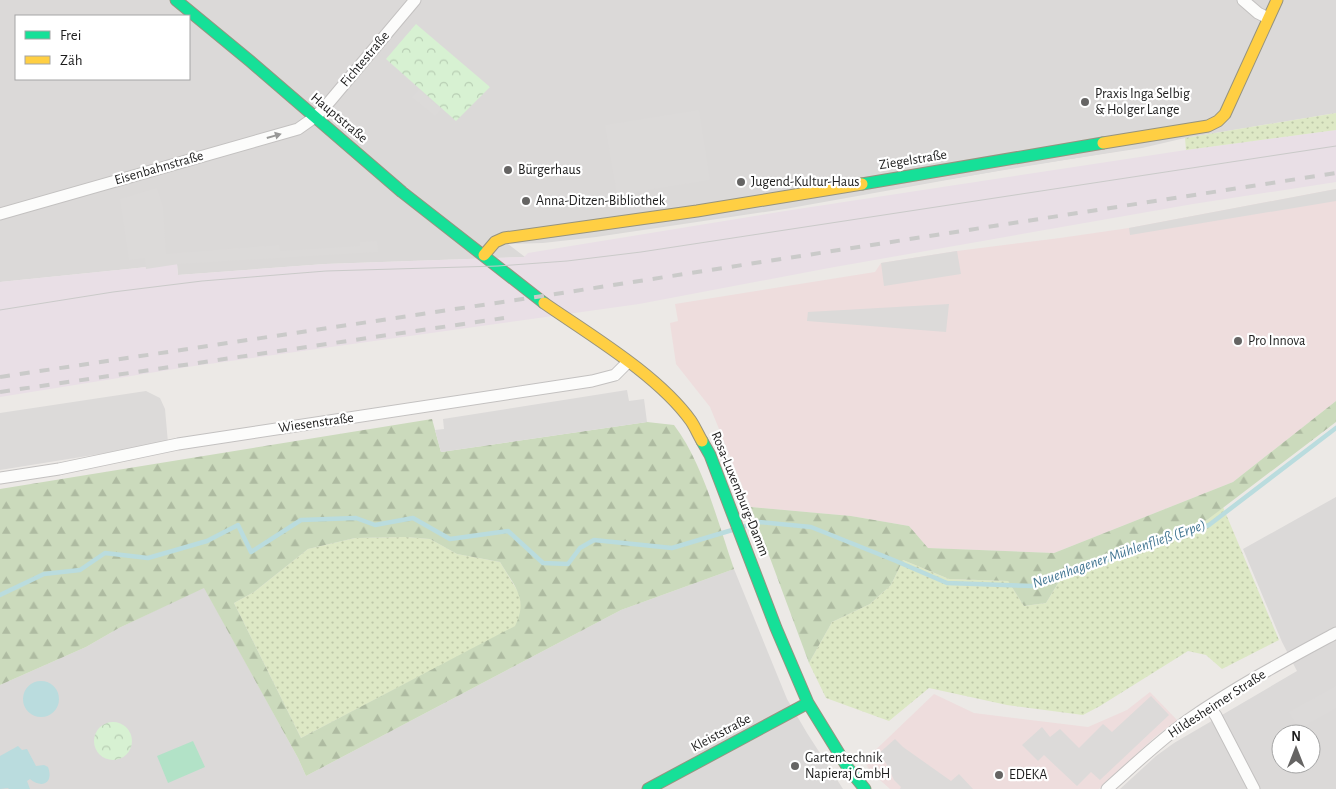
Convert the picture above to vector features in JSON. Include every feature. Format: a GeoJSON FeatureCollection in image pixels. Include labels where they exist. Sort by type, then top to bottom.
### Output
{"type":"FeatureCollection","features":[{"type":"Feature","properties":{"kind":"main road","name":"Hauptstraße"},"geometry":{"type":"LineString","coordinates":[[176,0],[398,188],[484,255]]}},
{"type":"Feature","properties":{"kind":"main road","name":"Ziegelstraße"},"geometry":{"type":"LineString","coordinates":[[484,255],[495,242],[504,238],[697,211],[1208,126],[1218,121],[1225,114],[1277,0]]}},
{"type":"Feature","properties":{"kind":"main road","name":"Rosa-Luxemburg-Damm"},"geometry":{"type":"LineString","coordinates":[[484,255],[536,297],[628,362],[668,395],[694,424],[710,456],[776,628],[808,703],[848,768],[865,789]]}},
{"type":"Feature","properties":{"kind":"main road","name":"Kleiststraße"},"geometry":{"type":"LineString","coordinates":[[648,789],[808,703]]}},
{"type":"Feature","properties":{"kind":"street","name":"Fichtestraße"},"geometry":{"type":"LineString","coordinates":[[315,117],[416,0]]}},
{"type":"Feature","properties":{"kind":"street"},"geometry":{"type":"LineString","coordinates":[[1243,0],[1258,13],[1268,18]]}},
{"type":"Feature","properties":{"kind":"street","name":"Eisenbahnstraße"},"geometry":{"type":"LineString","coordinates":[[0,214],[298,129],[315,117]]}},
{"type":"Feature","properties":{"kind":"street","name":"Wiesenstraße"},"geometry":{"type":"LineString","coordinates":[[0,478],[59,469],[178,444],[592,381],[615,375],[628,362]]}},
{"type":"Feature","properties":{"kind":"street","name":"Hildesheimer Straße"},"geometry":{"type":"LineString","coordinates":[[1107,789],[1146,753],[1182,724],[1209,706],[1336,633]]}},
{"type":"Feature","properties":{"kind":"street"},"geometry":{"type":"LineString","coordinates":[[1209,706],[1254,789]]}},
{"type":"Feature","properties":{"kind":"shaded area"},"geometry":{"type":"Polygon","coordinates":[[[0,0],[1336,0],[1336,113],[785,209],[596,237],[543,243],[508,244],[525,257],[325,264],[178,275],[177,264],[0,282],[0,0]]]}},
{"type":"Feature","properties":{"kind":"shaded area"},"geometry":{"type":"Polygon","coordinates":[[[419,90],[441,109],[435,116],[412,97],[419,90]]]}},
{"type":"Feature","properties":{"kind":"shaded area","name":"Bürgerhaus"},"geometry":{"type":"Polygon","coordinates":[[[699,110],[710,180],[617,195],[605,125],[699,110]]]}},
{"type":"Feature","properties":{"kind":"shaded area"},"geometry":{"type":"Polygon","coordinates":[[[1336,130],[1336,182],[1193,204],[829,268],[639,304],[187,367],[0,397],[0,282],[177,264],[178,275],[325,264],[524,257],[528,253],[785,211],[1186,150],[1336,130]]]}},
{"type":"Feature","properties":{"kind":"shaded area"},"geometry":{"type":"Polygon","coordinates":[[[1134,145],[1131,149],[896,188],[893,185],[1134,145]]]}},
{"type":"Feature","properties":{"kind":"shaded area"},"geometry":{"type":"Polygon","coordinates":[[[157,188],[163,207],[166,254],[279,245],[280,251],[360,246],[360,242],[377,241],[378,252],[179,264],[146,269],[145,258],[129,260],[120,199],[157,188]]]}},
{"type":"Feature","properties":{"kind":"shaded area"},"geometry":{"type":"Polygon","coordinates":[[[1336,189],[1336,401],[1233,482],[1054,553],[927,548],[909,526],[851,516],[751,507],[710,407],[676,364],[670,323],[678,321],[675,304],[875,272],[881,263],[1129,228],[1336,189]]]}},
{"type":"Feature","properties":{"kind":"shaded area"},"geometry":{"type":"Polygon","coordinates":[[[1336,189],[1336,201],[1130,235],[1129,228],[1336,189]]]}},
{"type":"Feature","properties":{"kind":"shaded area"},"geometry":{"type":"Polygon","coordinates":[[[780,204],[778,208],[592,236],[589,233],[780,204]]]}},
{"type":"Feature","properties":{"kind":"shaded area"},"geometry":{"type":"Polygon","coordinates":[[[957,251],[961,274],[884,286],[881,263],[957,251]]]}},
{"type":"Feature","properties":{"kind":"shaded area"},"geometry":{"type":"Polygon","coordinates":[[[949,304],[946,332],[807,321],[808,312],[949,304]]]}},
{"type":"Feature","properties":{"kind":"shaded area"},"geometry":{"type":"Polygon","coordinates":[[[627,390],[629,401],[644,399],[647,422],[441,452],[435,430],[444,429],[443,419],[627,390]]]}},
{"type":"Feature","properties":{"kind":"shaded area"},"geometry":{"type":"Polygon","coordinates":[[[146,391],[160,398],[165,409],[168,443],[0,470],[0,413],[146,391]]]}},
{"type":"Feature","properties":{"kind":"shaded area"},"geometry":{"type":"Polygon","coordinates":[[[1336,497],[1336,789],[1120,789],[1156,756],[1174,743],[1297,671],[1282,642],[1243,549],[1336,497]]]}},
{"type":"Feature","properties":{"kind":"shaded area"},"geometry":{"type":"Polygon","coordinates":[[[734,569],[787,699],[843,789],[0,789],[0,685],[86,647],[119,628],[204,587],[298,758],[306,776],[621,610],[734,569]]]}},
{"type":"Feature","properties":{"kind":"shaded area"},"geometry":{"type":"Polygon","coordinates":[[[1336,686],[1336,708],[1308,724],[1296,724],[1289,712],[1336,686]]]}},
{"type":"Feature","properties":{"kind":"shaded area"},"geometry":{"type":"Polygon","coordinates":[[[1150,692],[1177,720],[1155,737],[1099,789],[890,789],[871,772],[864,761],[934,694],[974,713],[1088,727],[1127,710],[1150,692]]]}},
{"type":"Feature","properties":{"kind":"shaded area"},"geometry":{"type":"Polygon","coordinates":[[[1151,696],[1169,715],[1100,780],[1091,772],[1077,786],[1044,755],[1038,761],[1022,745],[1042,727],[1050,737],[1060,729],[1079,748],[1103,724],[1112,732],[1151,696]]]}},
{"type":"Feature","properties":{"kind":"shaded area","name":"EDEKA"},"geometry":{"type":"Polygon","coordinates":[[[895,739],[903,747],[951,781],[959,774],[973,789],[900,789],[901,787],[894,780],[886,763],[877,755],[895,739]]]}},
{"type":"Feature","properties":{"kind":"green space"},"geometry":{"type":"Polygon","coordinates":[[[416,24],[490,87],[456,121],[386,59],[416,24]]]}},
{"type":"Feature","properties":{"kind":"green space"},"geometry":{"type":"Polygon","coordinates":[[[1336,113],[1336,130],[1186,150],[1185,138],[1336,113]]]}},
{"type":"Feature","properties":{"kind":"green space"},"geometry":{"type":"Polygon","coordinates":[[[1336,401],[1336,422],[1207,520],[1066,570],[1046,603],[1024,606],[1008,581],[949,579],[903,560],[891,585],[870,604],[832,622],[809,663],[751,507],[851,516],[909,526],[928,548],[1054,553],[1233,482],[1336,401]]]}},
{"type":"Feature","properties":{"kind":"green space"},"geometry":{"type":"Polygon","coordinates":[[[432,419],[441,452],[647,422],[674,425],[684,440],[702,475],[734,569],[621,610],[306,776],[298,758],[204,588],[119,628],[86,647],[0,685],[0,489],[432,419]],[[406,537],[355,538],[308,549],[254,592],[234,603],[301,738],[515,626],[521,608],[520,600],[515,585],[500,562],[457,554],[430,539],[406,537]]]}},
{"type":"Feature","properties":{"kind":"green space"},"geometry":{"type":"Polygon","coordinates":[[[1223,507],[1279,640],[1222,669],[1206,655],[1188,651],[1083,715],[1007,705],[929,688],[889,721],[826,698],[809,663],[832,622],[870,604],[891,585],[903,560],[949,579],[1008,581],[1024,606],[1046,603],[1066,570],[1207,520],[1223,507]]]}},
{"type":"Feature","properties":{"kind":"green space"},"geometry":{"type":"Polygon","coordinates":[[[406,537],[430,539],[457,554],[500,562],[520,595],[522,613],[516,626],[301,738],[234,603],[254,592],[308,549],[355,538],[406,537]]]}},
{"type":"Feature","properties":{"kind":"green space"},"geometry":{"type":"Polygon","coordinates":[[[113,722],[127,727],[132,741],[127,755],[113,760],[99,755],[94,741],[99,727],[113,722]]]}},
{"type":"Feature","properties":{"kind":"green space"},"geometry":{"type":"Polygon","coordinates":[[[193,741],[205,767],[168,783],[157,756],[193,741]]]}},
{"type":"Feature","properties":{"kind":"water"},"geometry":{"type":"Polygon","coordinates":[[[41,681],[48,682],[54,686],[58,692],[58,706],[54,712],[48,716],[41,717],[34,716],[28,712],[24,706],[23,699],[24,692],[28,686],[34,682],[41,681]]]}},
{"type":"Feature","properties":{"kind":"water"},"geometry":{"type":"Polygon","coordinates":[[[18,746],[22,750],[27,749],[36,766],[44,765],[48,767],[48,780],[46,783],[39,784],[30,779],[27,781],[30,789],[0,789],[0,756],[18,746]]]}},
{"type":"Feature","properties":{"kind":"waterway","name":"Neuenhagener Mühlenfließ (Erpe)"},"geometry":{"type":"LineString","coordinates":[[0,595],[44,574],[80,570],[105,553],[148,558],[207,541],[238,525],[251,552],[301,520],[356,518],[375,525],[413,518],[450,539],[508,531],[543,563],[568,564],[580,548],[594,540],[672,548],[759,522],[811,527],[947,583],[1032,586],[1209,525],[1336,428]]}},
{"type":"Feature","properties":{"kind":"tram line"},"geometry":{"type":"LineString","coordinates":[[0,310],[113,292],[202,281],[326,271],[498,266],[567,261],[641,252],[1336,146]]}},
{"type":"Feature","properties":{"kind":"railway"},"geometry":{"type":"LineString","coordinates":[[0,377],[536,297],[1336,173]]}},
{"type":"Feature","properties":{"kind":"railway"},"geometry":{"type":"LineString","coordinates":[[0,392],[504,318]]}},
{"type":"Feature","properties":{"kind":"traffic: fast"},"geometry":{"type":"LineString","coordinates":[[176,0],[402,192],[544,303]]}},
{"type":"Feature","properties":{"kind":"traffic: fast"},"geometry":{"type":"LineString","coordinates":[[862,184],[1103,143]]}},
{"type":"Feature","properties":{"kind":"traffic: fast"},"geometry":{"type":"LineString","coordinates":[[702,441],[710,455],[776,628],[808,703],[848,768],[865,789]]}},
{"type":"Feature","properties":{"kind":"traffic: fast"},"geometry":{"type":"LineString","coordinates":[[648,789],[808,703]]}},
{"type":"Feature","properties":{"kind":"traffic: slow"},"geometry":{"type":"LineString","coordinates":[[1103,143],[1208,126],[1218,121],[1225,114],[1277,0]]}},
{"type":"Feature","properties":{"kind":"traffic: slow"},"geometry":{"type":"LineString","coordinates":[[484,255],[495,242],[504,238],[697,211],[862,184]]}},
{"type":"Feature","properties":{"kind":"traffic: slow"},"geometry":{"type":"LineString","coordinates":[[544,303],[602,342],[661,388],[691,421],[702,441]]}},
{"type":"Feature","properties":{"kind":"place","name":"Praxis Inga Selbig & Holger Lange"},"geometry":{"type":"Point","coordinates":[1085,102]}},
{"type":"Feature","properties":{"kind":"place","name":"Bürgerhaus"},"geometry":{"type":"Point","coordinates":[508,170]}},
{"type":"Feature","properties":{"kind":"place","name":"Jugend-Kultur-Haus"},"geometry":{"type":"Point","coordinates":[741,182]}},
{"type":"Feature","properties":{"kind":"place","name":"Anna-Ditzen-Bibliothek"},"geometry":{"type":"Point","coordinates":[526,201]}},
{"type":"Feature","properties":{"kind":"place","name":"Pro Innova"},"geometry":{"type":"Point","coordinates":[1238,341]}},
{"type":"Feature","properties":{"kind":"place","name":"Gartentechnik Napieraj GmbH"},"geometry":{"type":"Point","coordinates":[795,766]}},
{"type":"Feature","properties":{"kind":"place","name":"EDEKA"},"geometry":{"type":"Point","coordinates":[999,775]}}]}
